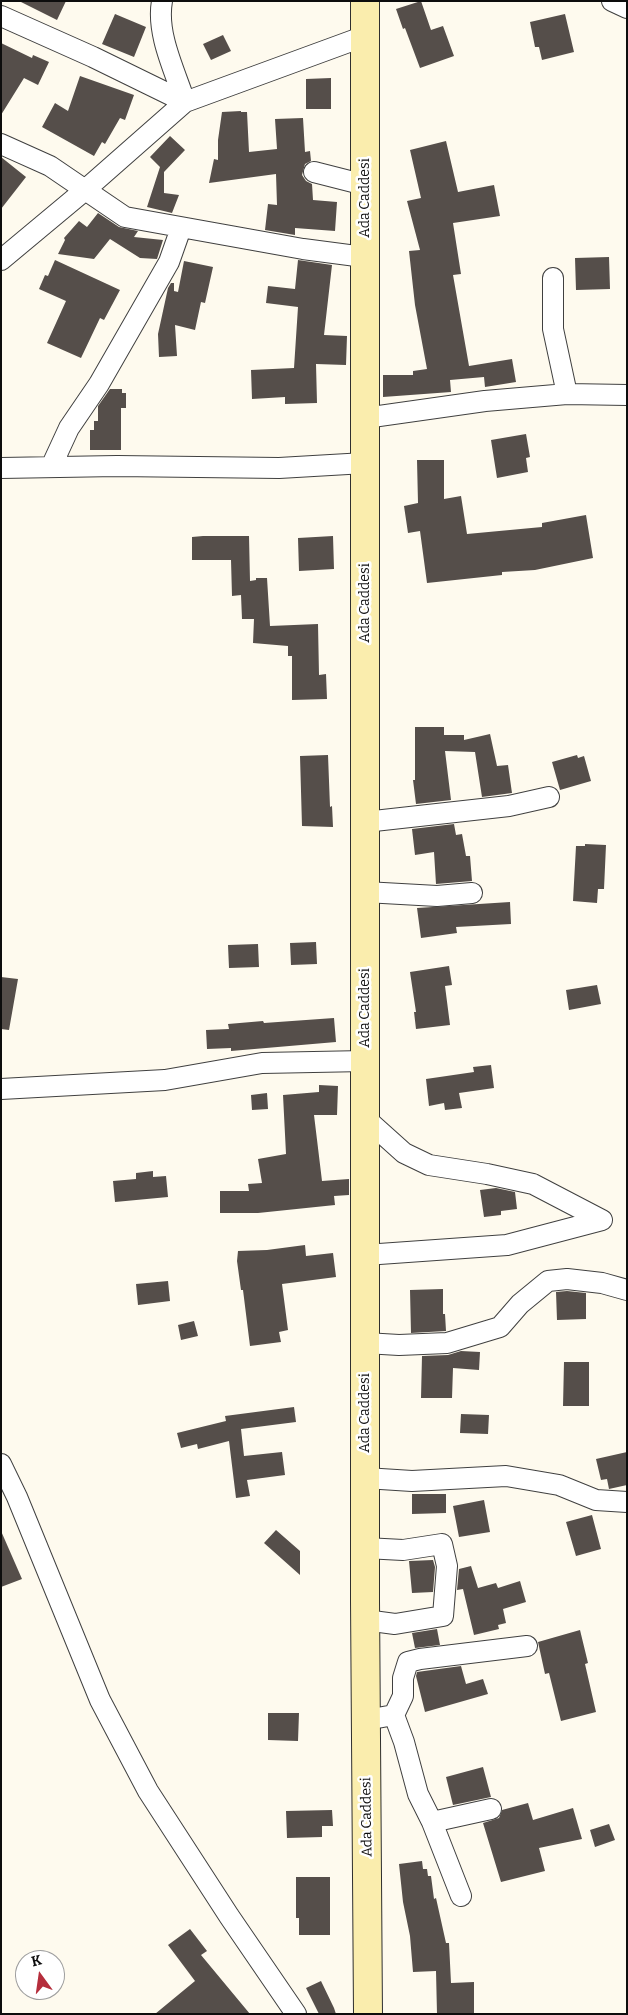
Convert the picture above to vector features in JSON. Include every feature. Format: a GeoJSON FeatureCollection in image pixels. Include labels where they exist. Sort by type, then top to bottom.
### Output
{"type":"FeatureCollection","features":[{"type":"Feature","properties":{"kind":"main road","name":"Ada Caddesi"},"geometry":{"type":"LineString","coordinates":[[364,1],[365,1620],[368,2014]]}},
{"type":"Feature","properties":{"kind":"street"},"geometry":{"type":"LineString","coordinates":[[162,1],[160,14],[166,45],[185,102]]}},
{"type":"Feature","properties":{"kind":"street"},"geometry":{"type":"LineString","coordinates":[[612,1],[627,8]]}},
{"type":"Feature","properties":{"kind":"street"},"geometry":{"type":"LineString","coordinates":[[1,16],[93,57],[185,102]]}},
{"type":"Feature","properties":{"kind":"street"},"geometry":{"type":"LineString","coordinates":[[1,260],[85,190],[185,102],[364,36]]}},
{"type":"Feature","properties":{"kind":"street"},"geometry":{"type":"LineString","coordinates":[[1,144],[50,166],[124,217],[364,258]]}},
{"type":"Feature","properties":{"kind":"street"},"geometry":{"type":"LineString","coordinates":[[314,172],[365,185]]}},
{"type":"Feature","properties":{"kind":"street"},"geometry":{"type":"LineString","coordinates":[[51,467],[69,428],[99,384],[169,262],[181,228]]}},
{"type":"Feature","properties":{"kind":"street"},"geometry":{"type":"LineString","coordinates":[[553,278],[553,330],[567,394]]}},
{"type":"Feature","properties":{"kind":"street"},"geometry":{"type":"LineString","coordinates":[[365,418],[485,401],[567,394],[627,395]]}},
{"type":"Feature","properties":{"kind":"street"},"geometry":{"type":"LineString","coordinates":[[1,468],[117,466],[279,468],[364,463]]}},
{"type":"Feature","properties":{"kind":"street"},"geometry":{"type":"LineString","coordinates":[[365,822],[509,806],[549,797]]}},
{"type":"Feature","properties":{"kind":"street"},"geometry":{"type":"LineString","coordinates":[[365,892],[437,896],[472,893]]}},
{"type":"Feature","properties":{"kind":"street"},"geometry":{"type":"LineString","coordinates":[[1,1089],[165,1080],[262,1062],[365,1061]]}},
{"type":"Feature","properties":{"kind":"street"},"geometry":{"type":"LineString","coordinates":[[365,1118],[404,1152],[429,1165],[487,1174],[533,1184],[602,1220],[507,1245],[365,1255]]}},
{"type":"Feature","properties":{"kind":"street"},"geometry":{"type":"LineString","coordinates":[[365,1343],[399,1345],[447,1343],[500,1327],[520,1304],[548,1282],[567,1279],[602,1283],[627,1290]]}},
{"type":"Feature","properties":{"kind":"street"},"geometry":{"type":"LineString","coordinates":[[1,1464],[21,1506],[100,1700],[148,1791],[229,1916],[296,2014]]}},
{"type":"Feature","properties":{"kind":"street"},"geometry":{"type":"LineString","coordinates":[[365,1478],[412,1481],[506,1476],[559,1485],[596,1500],[627,1502]]}},
{"type":"Feature","properties":{"kind":"street"},"geometry":{"type":"LineString","coordinates":[[365,1548],[403,1550],[442,1544],[447,1566],[443,1616],[395,1624],[365,1620]]}},
{"type":"Feature","properties":{"kind":"street"},"geometry":{"type":"LineString","coordinates":[[460,1896],[432,1822],[418,1794],[404,1742],[394,1716],[403,1696],[403,1678],[408,1662],[527,1646]]}},
{"type":"Feature","properties":{"kind":"street"},"geometry":{"type":"LineString","coordinates":[[366,1720],[394,1716]]}},
{"type":"Feature","properties":{"kind":"street"},"geometry":{"type":"LineString","coordinates":[[432,1822],[491,1808]]}},
{"type":"Feature","properties":{"kind":"building"},"geometry":{"type":"Polygon","coordinates":[[[19,1],[66,1],[57,20],[19,1]]]}},
{"type":"Feature","properties":{"kind":"building"},"geometry":{"type":"Polygon","coordinates":[[[421,1],[431,30],[443,26],[454,56],[420,68],[396,9],[421,1]]]}},
{"type":"Feature","properties":{"kind":"building"},"geometry":{"type":"Polygon","coordinates":[[[115,14],[146,27],[134,57],[102,44],[115,14]]]}},
{"type":"Feature","properties":{"kind":"building"},"geometry":{"type":"Polygon","coordinates":[[[565,14],[574,52],[542,60],[539,47],[535,47],[530,22],[565,14]]]}},
{"type":"Feature","properties":{"kind":"building"},"geometry":{"type":"Polygon","coordinates":[[[223,35],[231,51],[211,60],[203,44],[223,35]]]}},
{"type":"Feature","properties":{"kind":"building"},"geometry":{"type":"Polygon","coordinates":[[[1,43],[32,58],[33,55],[49,62],[38,85],[24,78],[1,115],[1,43]]]}},
{"type":"Feature","properties":{"kind":"building"},"geometry":{"type":"Polygon","coordinates":[[[80,76],[134,95],[125,120],[120,118],[105,144],[102,142],[94,156],[42,127],[55,103],[68,111],[80,76]]]}},
{"type":"Feature","properties":{"kind":"building"},"geometry":{"type":"Polygon","coordinates":[[[331,78],[331,109],[306,109],[306,79],[331,78]]]}},
{"type":"Feature","properties":{"kind":"building"},"geometry":{"type":"Polygon","coordinates":[[[222,112],[247,112],[249,152],[277,149],[275,119],[303,118],[305,152],[310,151],[311,161],[305,164],[302,175],[306,181],[312,184],[313,200],[337,202],[335,231],[295,228],[295,235],[265,230],[268,204],[277,205],[276,174],[209,183],[214,159],[218,160],[218,140],[222,112]]]}},
{"type":"Feature","properties":{"kind":"building"},"geometry":{"type":"Polygon","coordinates":[[[170,136],[185,150],[164,172],[164,193],[179,195],[172,213],[147,207],[160,167],[150,157],[170,136]]]}},
{"type":"Feature","properties":{"kind":"building"},"geometry":{"type":"Polygon","coordinates":[[[446,141],[458,192],[494,185],[500,216],[453,223],[461,274],[453,275],[469,366],[512,359],[516,382],[485,387],[484,377],[450,380],[451,392],[383,397],[383,375],[413,375],[413,371],[427,369],[415,305],[409,251],[420,250],[407,201],[421,198],[410,150],[446,141]]]}},
{"type":"Feature","properties":{"kind":"building"},"geometry":{"type":"Polygon","coordinates":[[[1,157],[26,177],[1,209],[1,157]]]}},
{"type":"Feature","properties":{"kind":"building"},"geometry":{"type":"Polygon","coordinates":[[[98,213],[119,227],[138,231],[134,237],[163,240],[157,259],[140,258],[110,239],[94,259],[58,254],[65,240],[64,238],[79,221],[87,227],[98,213]]]}},
{"type":"Feature","properties":{"kind":"building"},"geometry":{"type":"Polygon","coordinates":[[[609,257],[610,289],[576,290],[575,258],[609,257]]]}},
{"type":"Feature","properties":{"kind":"building"},"geometry":{"type":"Polygon","coordinates":[[[55,260],[120,290],[104,320],[100,318],[81,358],[47,343],[66,301],[39,289],[45,275],[48,276],[55,260]]]}},
{"type":"Feature","properties":{"kind":"building"},"geometry":{"type":"Polygon","coordinates":[[[298,260],[332,265],[324,335],[347,336],[346,365],[316,364],[317,403],[285,404],[285,397],[252,399],[251,370],[294,368],[298,307],[266,303],[268,286],[295,289],[298,260]]]}},
{"type":"Feature","properties":{"kind":"building"},"geometry":{"type":"Polygon","coordinates":[[[184,261],[213,267],[205,303],[201,302],[195,330],[175,325],[177,356],[159,357],[158,334],[168,288],[171,283],[174,283],[174,291],[178,292],[184,261]]]}},
{"type":"Feature","properties":{"kind":"building"},"geometry":{"type":"Polygon","coordinates":[[[110,389],[122,389],[122,393],[126,393],[126,408],[121,408],[121,450],[90,450],[90,430],[94,430],[94,421],[98,421],[98,406],[110,389]]]}},
{"type":"Feature","properties":{"kind":"building"},"geometry":{"type":"Polygon","coordinates":[[[526,434],[530,457],[526,458],[528,472],[497,478],[491,440],[526,434]]]}},
{"type":"Feature","properties":{"kind":"building"},"geometry":{"type":"Polygon","coordinates":[[[417,460],[444,460],[444,499],[461,496],[467,534],[542,527],[542,523],[586,515],[593,558],[535,570],[502,572],[502,575],[427,583],[420,531],[408,533],[404,506],[418,503],[417,460]]]}},
{"type":"Feature","properties":{"kind":"building"},"geometry":{"type":"Polygon","coordinates":[[[249,536],[250,581],[256,580],[256,578],[267,578],[270,626],[318,624],[319,675],[326,674],[327,699],[292,700],[292,656],[288,656],[288,646],[253,643],[254,619],[242,619],[241,595],[232,596],[231,560],[192,560],[192,537],[249,536]]]}},
{"type":"Feature","properties":{"kind":"building"},"geometry":{"type":"Polygon","coordinates":[[[333,536],[334,569],[299,571],[298,538],[333,536]]]}},
{"type":"Feature","properties":{"kind":"building"},"geometry":{"type":"Polygon","coordinates":[[[415,727],[444,727],[444,735],[464,735],[464,740],[490,734],[497,766],[508,765],[512,793],[482,797],[475,752],[445,751],[451,800],[416,804],[413,780],[415,780],[415,727]]]}},
{"type":"Feature","properties":{"kind":"building"},"geometry":{"type":"Polygon","coordinates":[[[328,755],[330,807],[332,806],[333,827],[302,826],[300,756],[328,755]]]}},
{"type":"Feature","properties":{"kind":"building"},"geometry":{"type":"Polygon","coordinates":[[[577,755],[578,758],[584,756],[591,781],[560,790],[552,762],[577,755]]]}},
{"type":"Feature","properties":{"kind":"building"},"geometry":{"type":"Polygon","coordinates":[[[454,824],[456,835],[462,834],[466,856],[470,856],[472,881],[436,884],[434,852],[415,855],[412,829],[454,824]]]}},
{"type":"Feature","properties":{"kind":"building"},"geometry":{"type":"Polygon","coordinates":[[[585,844],[606,845],[604,889],[598,889],[597,903],[573,901],[576,846],[585,846],[585,844]]]}},
{"type":"Feature","properties":{"kind":"building"},"geometry":{"type":"Polygon","coordinates":[[[510,902],[511,924],[456,927],[457,933],[421,938],[417,908],[510,902]]]}},
{"type":"Feature","properties":{"kind":"building"},"geometry":{"type":"Polygon","coordinates":[[[316,942],[317,964],[291,965],[290,943],[316,942]]]}},
{"type":"Feature","properties":{"kind":"building"},"geometry":{"type":"Polygon","coordinates":[[[258,944],[259,967],[229,968],[228,945],[258,944]]]}},
{"type":"Feature","properties":{"kind":"building"},"geometry":{"type":"Polygon","coordinates":[[[449,966],[452,985],[445,986],[450,1025],[416,1029],[414,1012],[416,1012],[410,972],[449,966]]]}},
{"type":"Feature","properties":{"kind":"building"},"geometry":{"type":"Polygon","coordinates":[[[1,977],[18,979],[9,1030],[1,1029],[1,977]]]}},
{"type":"Feature","properties":{"kind":"building"},"geometry":{"type":"Polygon","coordinates":[[[597,985],[601,1004],[569,1010],[566,990],[597,985]]]}},
{"type":"Feature","properties":{"kind":"building"},"geometry":{"type":"Polygon","coordinates":[[[334,1018],[336,1042],[231,1051],[231,1048],[207,1049],[206,1030],[229,1029],[228,1024],[334,1018]]]}},
{"type":"Feature","properties":{"kind":"building"},"geometry":{"type":"Polygon","coordinates":[[[491,1065],[494,1088],[459,1093],[462,1108],[445,1110],[444,1103],[429,1106],[426,1079],[474,1072],[473,1067],[491,1065]]]}},
{"type":"Feature","properties":{"kind":"building"},"geometry":{"type":"Polygon","coordinates":[[[319,1085],[338,1086],[337,1115],[314,1115],[322,1181],[349,1179],[349,1195],[334,1196],[335,1205],[258,1213],[220,1213],[220,1191],[249,1191],[248,1184],[262,1183],[258,1159],[286,1154],[283,1095],[319,1092],[319,1085]]]}},
{"type":"Feature","properties":{"kind":"building"},"geometry":{"type":"Polygon","coordinates":[[[267,1093],[268,1109],[252,1110],[251,1095],[267,1093]]]}},
{"type":"Feature","properties":{"kind":"building"},"geometry":{"type":"Polygon","coordinates":[[[153,1171],[153,1177],[166,1176],[168,1197],[115,1202],[113,1181],[136,1179],[136,1173],[153,1171]]]}},
{"type":"Feature","properties":{"kind":"building"},"geometry":{"type":"Polygon","coordinates":[[[496,1188],[515,1192],[517,1209],[501,1211],[501,1215],[484,1217],[480,1190],[496,1188]]]}},
{"type":"Feature","properties":{"kind":"building"},"geometry":{"type":"Polygon","coordinates":[[[305,1245],[306,1256],[333,1253],[336,1277],[282,1284],[288,1330],[279,1332],[281,1342],[250,1346],[243,1290],[241,1290],[237,1261],[238,1251],[267,1250],[305,1245]]]}},
{"type":"Feature","properties":{"kind":"building"},"geometry":{"type":"Polygon","coordinates":[[[168,1281],[170,1301],[138,1305],[136,1284],[168,1281]]]}},
{"type":"Feature","properties":{"kind":"building"},"geometry":{"type":"Polygon","coordinates":[[[443,1289],[443,1314],[445,1314],[446,1331],[411,1333],[410,1290],[443,1289]]]}},
{"type":"Feature","properties":{"kind":"building"},"geometry":{"type":"Polygon","coordinates":[[[556,1292],[586,1293],[586,1319],[557,1320],[556,1292]]]}},
{"type":"Feature","properties":{"kind":"building"},"geometry":{"type":"Polygon","coordinates":[[[194,1321],[198,1336],[181,1340],[178,1325],[194,1321]]]}},
{"type":"Feature","properties":{"kind":"building"},"geometry":{"type":"Polygon","coordinates":[[[461,1351],[480,1352],[479,1370],[453,1368],[452,1398],[421,1398],[422,1356],[448,1355],[461,1351]]]}},
{"type":"Feature","properties":{"kind":"building"},"geometry":{"type":"Polygon","coordinates":[[[564,1362],[589,1362],[589,1406],[563,1406],[564,1362]]]}},
{"type":"Feature","properties":{"kind":"building"},"geometry":{"type":"Polygon","coordinates":[[[294,1407],[296,1422],[241,1429],[244,1456],[282,1452],[285,1475],[247,1480],[250,1496],[236,1498],[229,1441],[198,1449],[197,1444],[181,1448],[177,1433],[226,1421],[225,1416],[294,1407]]]}},
{"type":"Feature","properties":{"kind":"building"},"geometry":{"type":"Polygon","coordinates":[[[461,1414],[489,1415],[488,1434],[460,1433],[461,1414]]]}},
{"type":"Feature","properties":{"kind":"building"},"geometry":{"type":"Polygon","coordinates":[[[627,1452],[627,1485],[609,1489],[607,1479],[601,1480],[596,1459],[627,1452]]]}},
{"type":"Feature","properties":{"kind":"building"},"geometry":{"type":"Polygon","coordinates":[[[412,1494],[446,1494],[446,1513],[412,1514],[412,1494]]]}},
{"type":"Feature","properties":{"kind":"building"},"geometry":{"type":"Polygon","coordinates":[[[484,1500],[490,1532],[459,1537],[453,1506],[484,1500]]]}},
{"type":"Feature","properties":{"kind":"building"},"geometry":{"type":"Polygon","coordinates":[[[592,1515],[601,1549],[576,1556],[566,1522],[592,1515]]]}},
{"type":"Feature","properties":{"kind":"building"},"geometry":{"type":"Polygon","coordinates":[[[276,1530],[300,1551],[300,1575],[264,1543],[276,1530]]]}},
{"type":"Feature","properties":{"kind":"building"},"geometry":{"type":"Polygon","coordinates":[[[1,1531],[22,1579],[1,1587],[1,1531]]]}},
{"type":"Feature","properties":{"kind":"building"},"geometry":{"type":"Polygon","coordinates":[[[433,1560],[435,1567],[433,1592],[412,1593],[409,1561],[433,1560]]]}},
{"type":"Feature","properties":{"kind":"building"},"geometry":{"type":"Polygon","coordinates":[[[471,1566],[478,1588],[496,1583],[498,1588],[520,1581],[526,1602],[503,1609],[506,1623],[498,1625],[499,1629],[474,1635],[463,1589],[457,1590],[459,1569],[471,1566]]]}},
{"type":"Feature","properties":{"kind":"building"},"geometry":{"type":"Polygon","coordinates":[[[437,1629],[440,1645],[415,1648],[412,1633],[437,1629]]]}},
{"type":"Feature","properties":{"kind":"building"},"geometry":{"type":"Polygon","coordinates":[[[580,1630],[588,1663],[585,1664],[596,1712],[561,1721],[549,1673],[545,1674],[538,1642],[580,1630]]]}},
{"type":"Feature","properties":{"kind":"building"},"geometry":{"type":"Polygon","coordinates":[[[461,1666],[466,1684],[483,1679],[488,1694],[425,1712],[416,1676],[417,1672],[461,1666]]]}},
{"type":"Feature","properties":{"kind":"building"},"geometry":{"type":"Polygon","coordinates":[[[268,1713],[299,1713],[298,1741],[268,1740],[268,1713]]]}},
{"type":"Feature","properties":{"kind":"building"},"geometry":{"type":"Polygon","coordinates":[[[483,1767],[491,1797],[453,1805],[446,1777],[483,1767]]]}},
{"type":"Feature","properties":{"kind":"building"},"geometry":{"type":"Polygon","coordinates":[[[528,1803],[533,1820],[573,1808],[582,1839],[539,1848],[545,1871],[501,1882],[483,1823],[499,1818],[502,1810],[528,1803]]]}},
{"type":"Feature","properties":{"kind":"building"},"geometry":{"type":"Polygon","coordinates":[[[332,1810],[333,1826],[322,1826],[322,1837],[287,1838],[286,1811],[332,1810]]]}},
{"type":"Feature","properties":{"kind":"building"},"geometry":{"type":"Polygon","coordinates":[[[609,1824],[615,1840],[595,1847],[590,1830],[609,1824]]]}},
{"type":"Feature","properties":{"kind":"building"},"geometry":{"type":"Polygon","coordinates":[[[422,1861],[423,1869],[427,1869],[428,1876],[431,1876],[434,1899],[436,1898],[446,1943],[449,1943],[451,1983],[474,1982],[474,2014],[437,2014],[436,1971],[413,1972],[410,1936],[403,1902],[399,1864],[422,1861]]]}},
{"type":"Feature","properties":{"kind":"building"},"geometry":{"type":"Polygon","coordinates":[[[296,1877],[330,1877],[330,1935],[299,1935],[299,1918],[296,1918],[296,1877]]]}},
{"type":"Feature","properties":{"kind":"building"},"geometry":{"type":"Polygon","coordinates":[[[190,1929],[207,1951],[201,1955],[250,2014],[155,2014],[195,1981],[168,1945],[190,1929]]]}},
{"type":"Feature","properties":{"kind":"building"},"geometry":{"type":"Polygon","coordinates":[[[321,1981],[336,2014],[319,2014],[306,1988],[321,1981]]]}}]}
